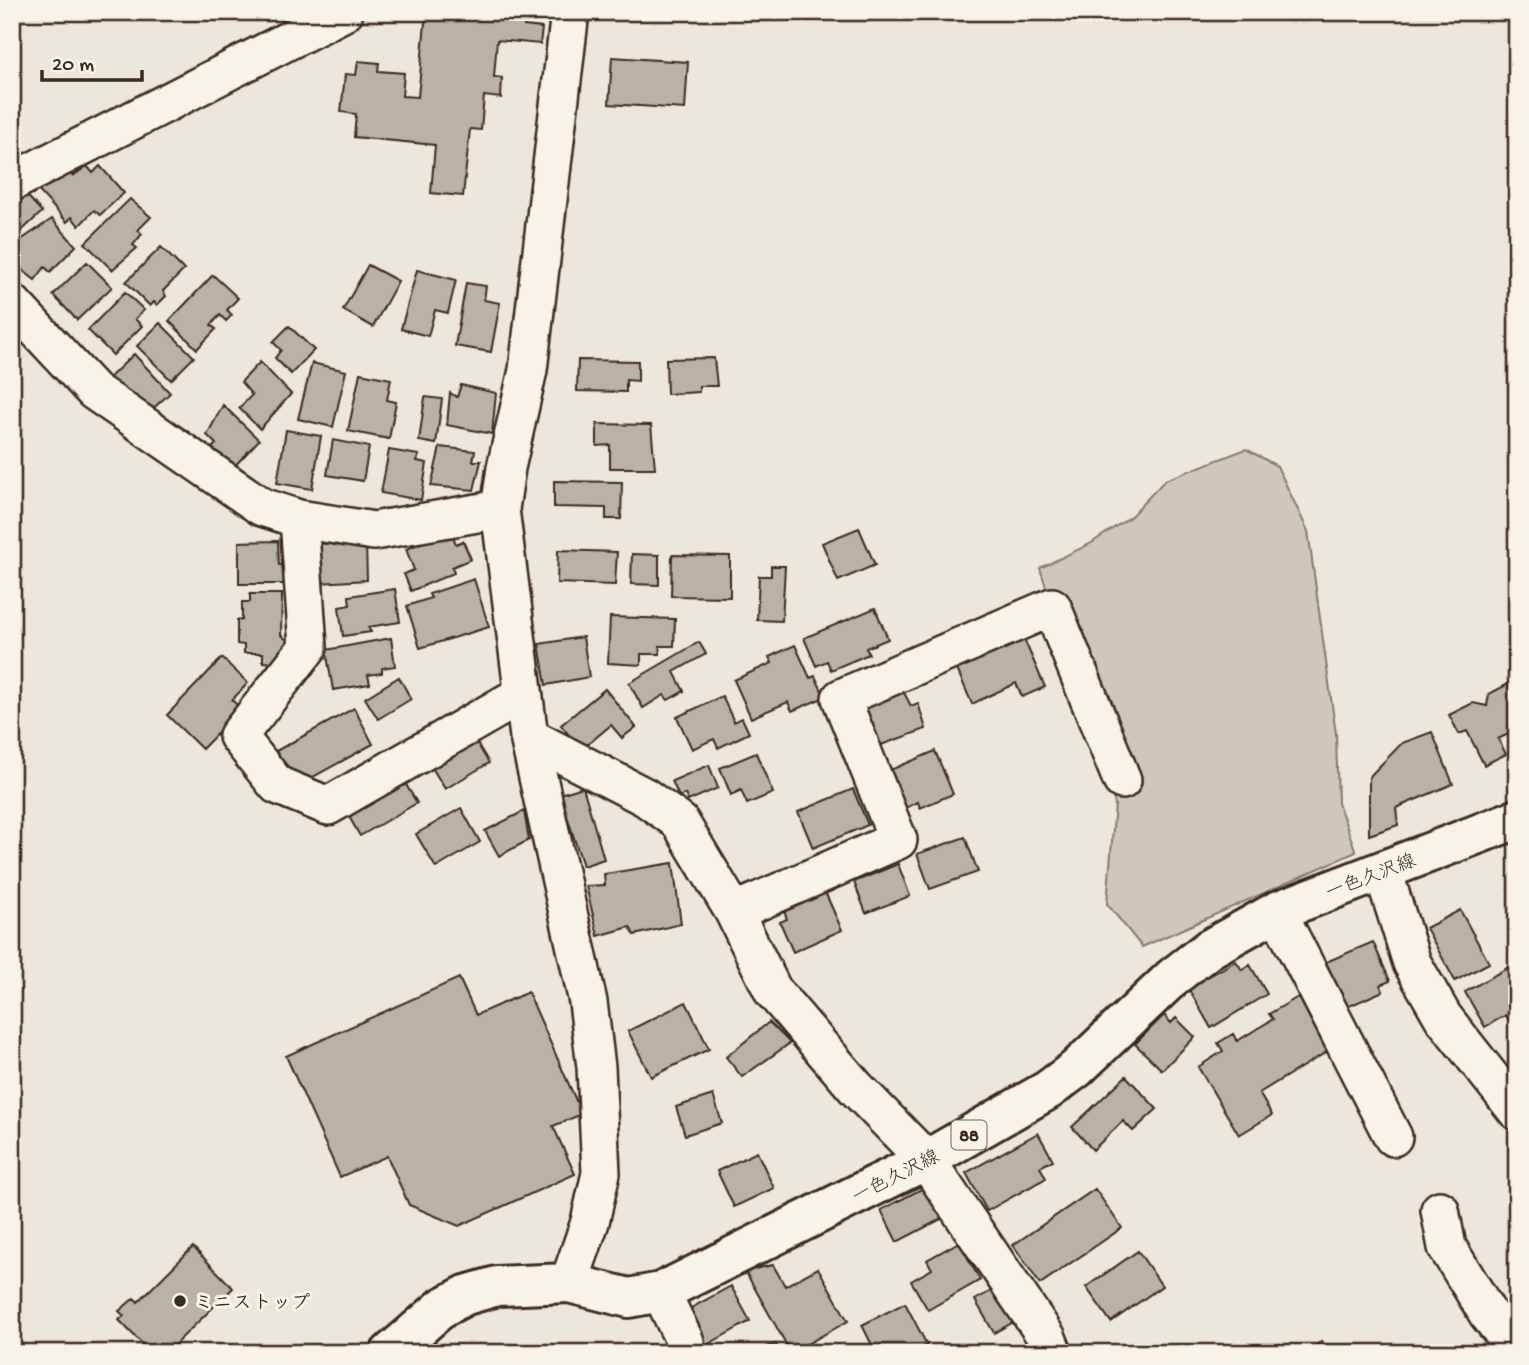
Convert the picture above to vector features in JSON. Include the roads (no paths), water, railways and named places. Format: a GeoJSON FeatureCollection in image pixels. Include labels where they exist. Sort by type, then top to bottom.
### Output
{"type":"FeatureCollection","features":[{"type":"Feature","properties":{"kind":"main road","name":"一色久沢線"},"geometry":{"type":"LineString","coordinates":[[390,1353],[443,1307],[466,1295],[497,1286],[569,1283],[629,1298],[661,1292],[926,1160],[1048,1090],[1076,1069],[1173,977],[1209,949],[1277,911],[1517,819]]}},
{"type":"Feature","properties":{"kind":"street"},"geometry":{"type":"LineString","coordinates":[[12,183],[344,12]]}},
{"type":"Feature","properties":{"kind":"street"},"geometry":{"type":"LineString","coordinates":[[569,1283],[590,1222],[601,1173],[596,1068],[588,1002],[529,737],[500,509],[506,468],[528,370],[570,12]]}},
{"type":"Feature","properties":{"kind":"street"},"geometry":{"type":"LineString","coordinates":[[12,303],[94,391],[262,507],[299,519],[374,531],[500,509]]}},
{"type":"Feature","properties":{"kind":"street"},"geometry":{"type":"LineString","coordinates":[[299,519],[308,647],[238,736],[277,785],[328,806],[523,694]]}},
{"type":"Feature","properties":{"kind":"street"},"geometry":{"type":"LineString","coordinates":[[734,912],[898,840],[841,698],[1052,607],[1122,780]]}},
{"type":"Feature","properties":{"kind":"street"},"geometry":{"type":"LineString","coordinates":[[529,737],[645,797],[680,822],[734,912],[773,991],[856,1088],[926,1160],[1047,1338],[1053,1353]]}},
{"type":"Feature","properties":{"kind":"street"},"geometry":{"type":"LineString","coordinates":[[1383,871],[1412,963],[1443,1017],[1517,1111]]}},
{"type":"Feature","properties":{"kind":"street"},"geometry":{"type":"LineString","coordinates":[[1277,911],[1393,1137]]}},
{"type":"Feature","properties":{"kind":"street"},"geometry":{"type":"LineString","coordinates":[[1440,1210],[1447,1247],[1488,1314],[1517,1350]]}},
{"type":"Feature","properties":{"kind":"street"},"geometry":{"type":"LineString","coordinates":[[661,1292],[685,1342],[687,1353]]}},
{"type":"Feature","properties":{"kind":"place","name":"ミニストップ"},"geometry":{"type":"Point","coordinates":[180,1301]}}]}
